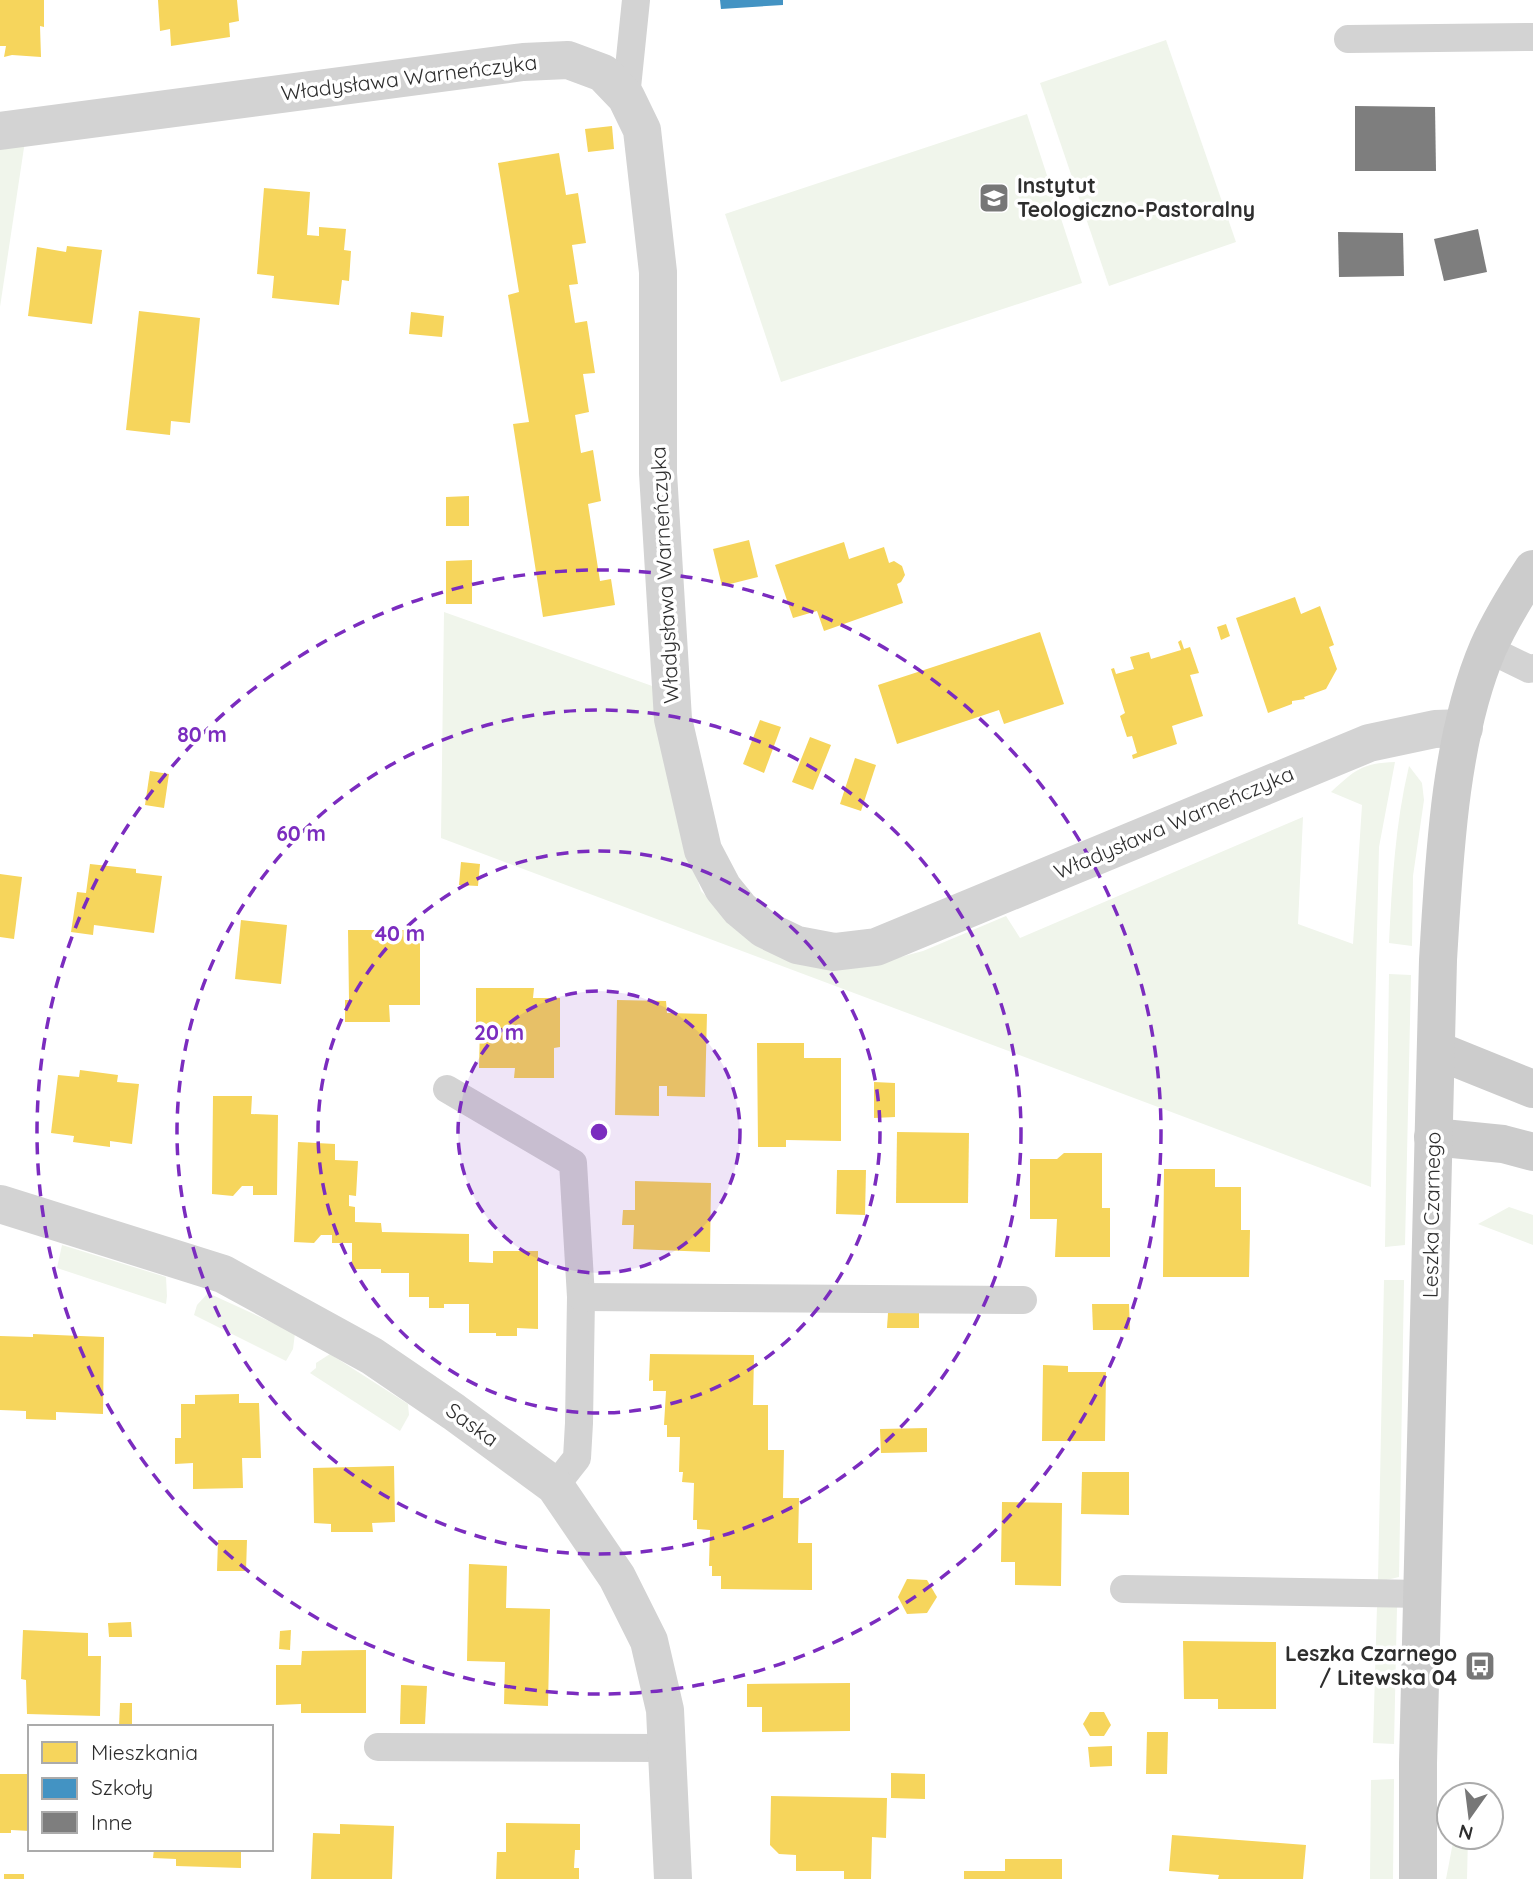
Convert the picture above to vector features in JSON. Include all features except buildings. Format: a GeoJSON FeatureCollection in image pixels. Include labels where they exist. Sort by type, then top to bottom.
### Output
{"type":"FeatureCollection","features":[{"type":"Feature","properties":{"kind":"street","name":"Władysława Warneńczyka"},"geometry":{"type":"LineString","coordinates":[[0,131],[468,69],[556,60],[568,60],[603,73],[626,97],[642,130],[658,272],[658,473],[673,719],[703,850],[723,888],[740,909],[764,929],[796,945],[834,952],[876,947],[1369,743],[1435,729],[1464,727]]}},
{"type":"Feature","properties":{"kind":"street","name":"Leszka Czarnego"},"geometry":{"type":"LineString","coordinates":[[1418,1879],[1418,1763],[1433,1137],[1438,960],[1444,867],[1464,727],[1488,649],[1512,601],[1533,569]]}},
{"type":"Feature","properties":{"kind":"street"},"geometry":{"type":"LineString","coordinates":[[1436,1050],[1533,1089]]}},
{"type":"Feature","properties":{"kind":"street"},"geometry":{"type":"LineString","coordinates":[[1433,1137],[1503,1144],[1533,1152]]}},
{"type":"Feature","properties":{"kind":"street","name":"Saska"},"geometry":{"type":"LineString","coordinates":[[0,1204],[223,1274],[372,1356],[555,1486],[617,1577],[649,1642],[665,1710],[673,1879]]}},
{"type":"Feature","properties":{"kind":"lane"},"geometry":{"type":"LineString","coordinates":[[626,97],[636,0]]}},
{"type":"Feature","properties":{"kind":"lane"},"geometry":{"type":"LineString","coordinates":[[1348,39],[1533,37]]}},
{"type":"Feature","properties":{"kind":"lane"},"geometry":{"type":"LineString","coordinates":[[1488,649],[1529,669],[1533,668]]}},
{"type":"Feature","properties":{"kind":"lane"},"geometry":{"type":"LineString","coordinates":[[447,1088],[573,1163],[581,1297],[578,1458],[555,1486]]}},
{"type":"Feature","properties":{"kind":"lane"},"geometry":{"type":"LineString","coordinates":[[581,1297],[1023,1300]]}},
{"type":"Feature","properties":{"kind":"lane"},"geometry":{"type":"LineString","coordinates":[[1124,1589],[1424,1594]]}},
{"type":"Feature","properties":{"kind":"lane"},"geometry":{"type":"LineString","coordinates":[[378,1747],[667,1748]]}},
{"type":"Feature","properties":{"kind":"shaded area"},"geometry":{"type":"Polygon","coordinates":[[[1166,40],[1236,242],[1109,286],[1040,83],[1166,40]]]}},
{"type":"Feature","properties":{"kind":"shaded area"},"geometry":{"type":"Polygon","coordinates":[[[1027,114],[1082,283],[781,382],[725,214],[1027,114]]]}},
{"type":"Feature","properties":{"kind":"shaded area"},"geometry":{"type":"Polygon","coordinates":[[[25,141],[0,307],[0,145],[25,141]]]}},
{"type":"Feature","properties":{"kind":"shaded area"},"geometry":{"type":"Polygon","coordinates":[[[444,612],[655,687],[678,818],[701,891],[729,919],[863,967],[923,951],[1006,916],[1020,938],[1303,817],[1298,924],[1353,944],[1362,805],[1331,792],[1360,769],[1374,764],[1395,762],[1379,847],[1371,1187],[441,838],[444,612]]]}},
{"type":"Feature","properties":{"kind":"shaded area"},"geometry":{"type":"Polygon","coordinates":[[[1409,766],[1422,783],[1424,800],[1413,876],[1412,946],[1389,943],[1397,832],[1409,766]]]}},
{"type":"Feature","properties":{"kind":"shaded area"},"geometry":{"type":"Polygon","coordinates":[[[1389,974],[1411,975],[1405,1245],[1385,1247],[1389,974]]]}},
{"type":"Feature","properties":{"kind":"shaded area"},"geometry":{"type":"Polygon","coordinates":[[[1509,1207],[1533,1215],[1533,1245],[1478,1224],[1509,1207]]]}},
{"type":"Feature","properties":{"kind":"shaded area"},"geometry":{"type":"Polygon","coordinates":[[[62,1245],[166,1277],[166,1304],[57,1268],[62,1245]]]}},
{"type":"Feature","properties":{"kind":"shaded area"},"geometry":{"type":"Polygon","coordinates":[[[1384,1280],[1404,1280],[1399,1577],[1378,1582],[1384,1280]]]}},
{"type":"Feature","properties":{"kind":"shaded area"},"geometry":{"type":"Polygon","coordinates":[[[208,1293],[295,1333],[293,1349],[286,1361],[194,1315],[197,1305],[208,1293]]]}},
{"type":"Feature","properties":{"kind":"shaded area"},"geometry":{"type":"Polygon","coordinates":[[[330,1354],[408,1404],[409,1415],[400,1431],[310,1373],[316,1368],[316,1363],[330,1354]]]}},
{"type":"Feature","properties":{"kind":"shaded area"},"geometry":{"type":"Polygon","coordinates":[[[1377,1606],[1397,1607],[1394,1744],[1373,1743],[1377,1606]]]}},
{"type":"Feature","properties":{"kind":"shaded area"},"geometry":{"type":"Polygon","coordinates":[[[1394,1779],[1393,1879],[1370,1879],[1371,1780],[1394,1779]]]}},
{"type":"Feature","properties":{"kind":"shaded area"},"geometry":{"type":"Polygon","coordinates":[[[1451,1851],[1468,1851],[1467,1879],[1446,1879],[1451,1851]]]}},
{"type":"Feature","properties":{"kind":"place","name":"Instytut Teologiczno-Pastoralny"},"geometry":{"type":"Point","coordinates":[994,198]}},
{"type":"Feature","properties":{"kind":"place","name":"Leszka Czarnego / Litewska 04"},"geometry":{"type":"Point","coordinates":[1480,1666]}}]}
